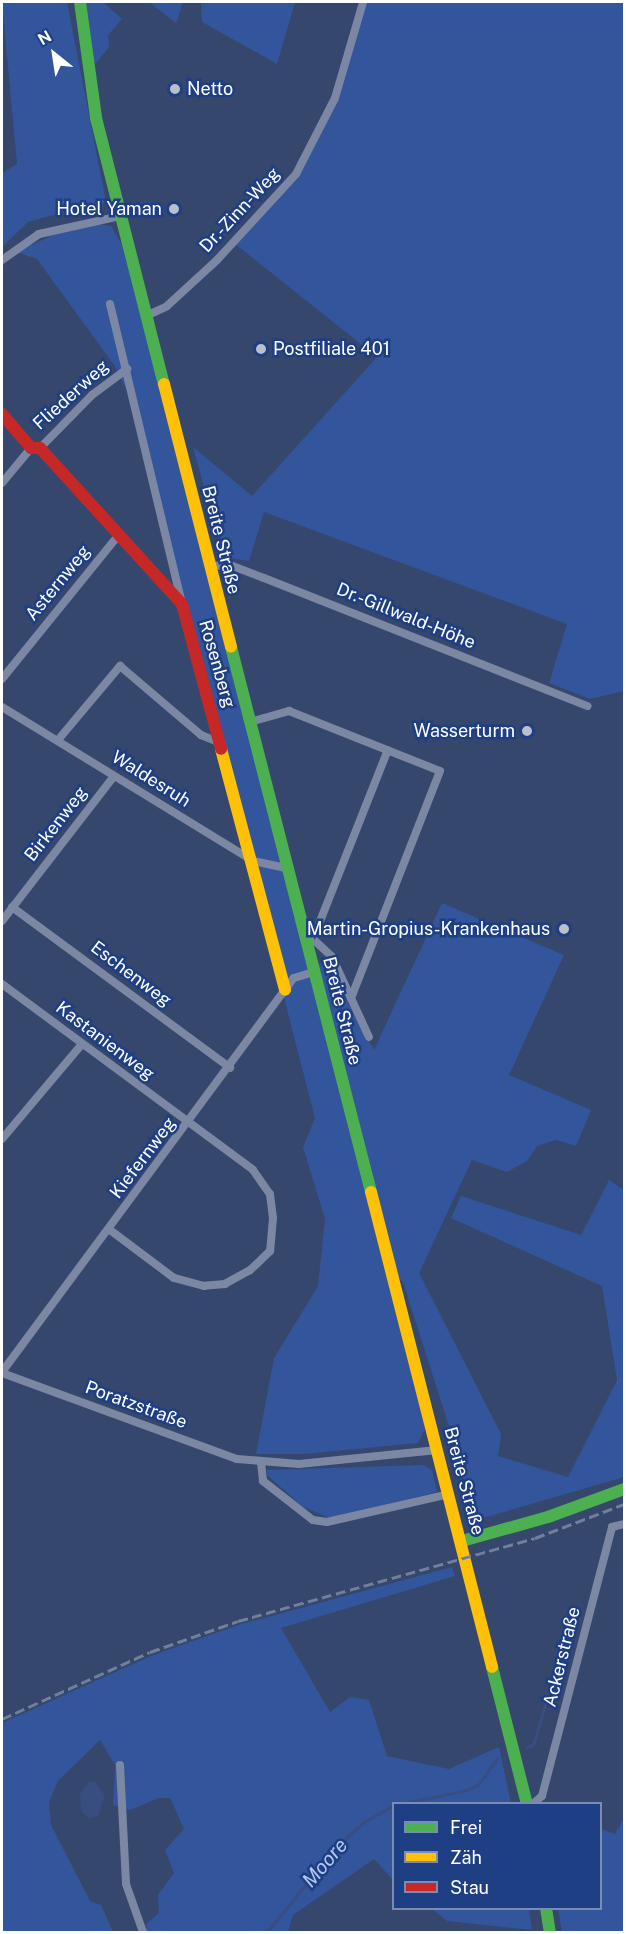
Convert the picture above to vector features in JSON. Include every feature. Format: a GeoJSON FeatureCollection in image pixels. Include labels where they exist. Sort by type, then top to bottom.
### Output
{"type":"FeatureCollection","features":[{"type":"Feature","properties":{"kind":"main road","name":"Breite Straße"},"geometry":{"type":"LineString","coordinates":[[80,2],[86,67],[115,192],[209,566],[309,940],[314,972],[462,1541],[527,1802]]}},
{"type":"Feature","properties":{"kind":"main road","name":"Rosenberg"},"geometry":{"type":"LineString","coordinates":[[2,414],[182,604],[253,861],[285,990]]}},
{"type":"Feature","properties":{"kind":"main road"},"geometry":{"type":"LineString","coordinates":[[462,1541],[548,1517],[624,1489]]}},
{"type":"Feature","properties":{"kind":"main road"},"geometry":{"type":"LineString","coordinates":[[546,1910],[550,1932]]}},
{"type":"Feature","properties":{"kind":"street","name":"Dr.-Zinn-Weg"},"geometry":{"type":"LineString","coordinates":[[146,316],[167,306],[217,260],[296,174],[335,98],[363,2]]}},
{"type":"Feature","properties":{"kind":"street"},"geometry":{"type":"LineString","coordinates":[[2,260],[39,234],[121,216]]}},
{"type":"Feature","properties":{"kind":"street"},"geometry":{"type":"LineString","coordinates":[[110,304],[182,604]]}},
{"type":"Feature","properties":{"kind":"street","name":"Fliederweg"},"geometry":{"type":"LineString","coordinates":[[2,483],[100,388],[126,369]]}},
{"type":"Feature","properties":{"kind":"street","name":"Asternweg"},"geometry":{"type":"LineString","coordinates":[[2,679],[118,536]]}},
{"type":"Feature","properties":{"kind":"street","name":"Dr.-Gillwald-Höhe"},"geometry":{"type":"LineString","coordinates":[[209,566],[230,565],[588,706]]}},
{"type":"Feature","properties":{"kind":"street"},"geometry":{"type":"LineString","coordinates":[[58,740],[120,666],[201,735],[221,743]]}},
{"type":"Feature","properties":{"kind":"street","name":"Waldesruh"},"geometry":{"type":"LineString","coordinates":[[2,707],[253,861],[288,868]]}},
{"type":"Feature","properties":{"kind":"street"},"geometry":{"type":"LineString","coordinates":[[250,722],[289,711],[440,771],[351,998]]}},
{"type":"Feature","properties":{"kind":"street"},"geometry":{"type":"LineString","coordinates":[[369,1037],[332,957],[309,940],[388,750]]}},
{"type":"Feature","properties":{"kind":"street","name":"Birkenweg"},"geometry":{"type":"LineString","coordinates":[[2,921],[114,776]]}},
{"type":"Feature","properties":{"kind":"street","name":"Eschenweg"},"geometry":{"type":"LineString","coordinates":[[12,907],[230,1068]]}},
{"type":"Feature","properties":{"kind":"street","name":"Kiefernweg"},"geometry":{"type":"LineString","coordinates":[[2,1373],[230,1068],[294,978],[314,972]]}},
{"type":"Feature","properties":{"kind":"street","name":"Kastanienweg"},"geometry":{"type":"LineString","coordinates":[[2,984],[189,1123]]}},
{"type":"Feature","properties":{"kind":"street"},"geometry":{"type":"LineString","coordinates":[[2,1139],[82,1044]]}},
{"type":"Feature","properties":{"kind":"street"},"geometry":{"type":"LineString","coordinates":[[110,1230],[174,1278],[204,1286],[225,1284],[250,1270],[270,1251],[273,1218],[270,1194],[264,1183],[253,1170],[189,1123]]}},
{"type":"Feature","properties":{"kind":"street","name":"Poratzstraße"},"geometry":{"type":"LineString","coordinates":[[2,1373],[220,1453],[261,1462],[316,1463],[437,1450]]}},
{"type":"Feature","properties":{"kind":"street"},"geometry":{"type":"LineString","coordinates":[[261,1462],[263,1481],[313,1520],[327,1522],[449,1494]]}},
{"type":"Feature","properties":{"kind":"street","name":"Ackerstraße"},"geometry":{"type":"LineString","coordinates":[[534,1802],[542,1796],[612,1527],[624,1524]]}},
{"type":"Feature","properties":{"kind":"street"},"geometry":{"type":"LineString","coordinates":[[120,1766],[126,1884],[143,1932]]}},
{"type":"Feature","properties":{"kind":"shaded area"},"geometry":{"type":"Polygon","coordinates":[[[2,2],[67,2],[106,202],[98,208],[60,213],[28,222],[2,247],[2,173],[17,164],[2,2]]]}},
{"type":"Feature","properties":{"kind":"shaded area"},"geometry":{"type":"Polygon","coordinates":[[[85,2],[103,2],[122,19],[108,35],[109,47],[96,63],[90,60],[85,2]]]}},
{"type":"Feature","properties":{"kind":"shaded area"},"geometry":{"type":"Polygon","coordinates":[[[149,2],[183,2],[176,23],[149,2]]]}},
{"type":"Feature","properties":{"kind":"shaded area"},"geometry":{"type":"Polygon","coordinates":[[[201,2],[295,2],[277,64],[202,22],[201,2]]]}},
{"type":"Feature","properties":{"kind":"shaded area"},"geometry":{"type":"Polygon","coordinates":[[[363,2],[624,2],[624,691],[590,699],[549,683],[567,624],[264,512],[249,561],[223,557],[193,447],[252,496],[377,357],[234,243],[296,174],[320,131],[363,2]]]}},
{"type":"Feature","properties":{"kind":"shaded area"},"geometry":{"type":"Polygon","coordinates":[[[100,224],[111,226],[124,248],[425,1428],[418,1443],[304,1454],[256,1454],[274,1358],[318,1286],[325,1219],[303,1147],[315,1118],[128,393],[114,365],[37,259],[16,252],[62,231],[100,224]]]}},
{"type":"Feature","properties":{"kind":"shaded area"},"geometry":{"type":"Polygon","coordinates":[[[442,903],[564,955],[509,1075],[591,1110],[576,1146],[556,1140],[537,1146],[527,1161],[507,1172],[472,1160],[419,1273],[501,1434],[498,1456],[568,1477],[617,1380],[602,1286],[451,1218],[461,1196],[581,1235],[609,1180],[624,1190],[624,1477],[480,1519],[465,1513],[456,1448],[403,1282],[396,1277],[317,964],[326,963],[374,1050],[442,903]]]}},
{"type":"Feature","properties":{"kind":"shaded area"},"geometry":{"type":"Polygon","coordinates":[[[423,1465],[432,1470],[437,1492],[330,1518],[303,1507],[267,1475],[267,1470],[423,1465]]]}},
{"type":"Feature","properties":{"kind":"shaded area"},"geometry":{"type":"Polygon","coordinates":[[[452,1567],[455,1576],[281,1628],[330,1712],[350,1697],[369,1700],[387,1756],[449,1769],[499,1747],[511,1802],[392,1802],[392,1879],[374,1859],[293,1915],[288,1932],[147,1932],[146,1924],[159,1913],[158,1895],[174,1873],[165,1850],[184,1829],[170,1798],[159,1798],[130,1810],[113,1805],[115,1765],[100,1740],[58,1781],[49,1802],[51,1825],[90,1901],[101,1905],[113,1932],[2,1932],[2,1723],[151,1656],[238,1625],[452,1567]]]}},
{"type":"Feature","properties":{"kind":"shaded area"},"geometry":{"type":"Polygon","coordinates":[[[89,1782],[95,1782],[105,1796],[98,1816],[89,1818],[81,1811],[80,1794],[89,1782]]]}},
{"type":"Feature","properties":{"kind":"shaded area"},"geometry":{"type":"Polygon","coordinates":[[[624,1818],[624,1932],[562,1932],[558,1910],[602,1910],[602,1829],[615,1834],[624,1818]]]}},
{"type":"Feature","properties":{"kind":"shaded area"},"geometry":{"type":"Polygon","coordinates":[[[433,1910],[529,1910],[532,1930],[447,1921],[433,1910]]]}},
{"type":"Feature","properties":{"kind":"waterway"},"geometry":{"type":"LineString","coordinates":[[527,1747],[533,1745],[560,1655]]}},
{"type":"Feature","properties":{"kind":"waterway","name":"Moore"},"geometry":{"type":"LineString","coordinates":[[410,1802],[467,1790],[479,1784],[497,1758]]}},
{"type":"Feature","properties":{"kind":"waterway","name":"Moore"},"geometry":{"type":"LineString","coordinates":[[267,1932],[336,1847],[364,1822],[392,1806]]}},
{"type":"Feature","properties":{"kind":"railway"},"geometry":{"type":"LineString","coordinates":[[2,1719],[150,1652],[238,1621],[535,1538],[624,1504]]}},
{"type":"Feature","properties":{"kind":"traffic: fast"},"geometry":{"type":"LineString","coordinates":[[80,2],[96,118],[164,384]]}},
{"type":"Feature","properties":{"kind":"traffic: fast"},"geometry":{"type":"LineString","coordinates":[[231,647],[371,1192]]}},
{"type":"Feature","properties":{"kind":"traffic: fast"},"geometry":{"type":"LineString","coordinates":[[462,1541],[548,1517],[624,1489]]}},
{"type":"Feature","properties":{"kind":"traffic: fast"},"geometry":{"type":"LineString","coordinates":[[492,1667],[526,1802]]}},
{"type":"Feature","properties":{"kind":"traffic: fast"},"geometry":{"type":"LineString","coordinates":[[546,1910],[550,1932]]}},
{"type":"Feature","properties":{"kind":"traffic: slow"},"geometry":{"type":"LineString","coordinates":[[164,384],[231,647]]}},
{"type":"Feature","properties":{"kind":"traffic: slow"},"geometry":{"type":"LineString","coordinates":[[221,749],[285,990]]}},
{"type":"Feature","properties":{"kind":"traffic: slow"},"geometry":{"type":"LineString","coordinates":[[371,1192],[492,1667]]}},
{"type":"Feature","properties":{"kind":"traffic: jam"},"geometry":{"type":"LineString","coordinates":[[2,414],[31,448],[40,448],[182,604],[221,749]]}},
{"type":"Feature","properties":{"kind":"place","name":"Netto"},"geometry":{"type":"Point","coordinates":[175,89]}},
{"type":"Feature","properties":{"kind":"place","name":"Hotel Yaman"},"geometry":{"type":"Point","coordinates":[174,209]}},
{"type":"Feature","properties":{"kind":"place","name":"Postfiliale 401"},"geometry":{"type":"Point","coordinates":[261,349]}},
{"type":"Feature","properties":{"kind":"place","name":"Wasserturm"},"geometry":{"type":"Point","coordinates":[527,731]}},
{"type":"Feature","properties":{"kind":"place","name":"Martin-Gropius-Krankenhaus"},"geometry":{"type":"Point","coordinates":[564,929]}}]}
